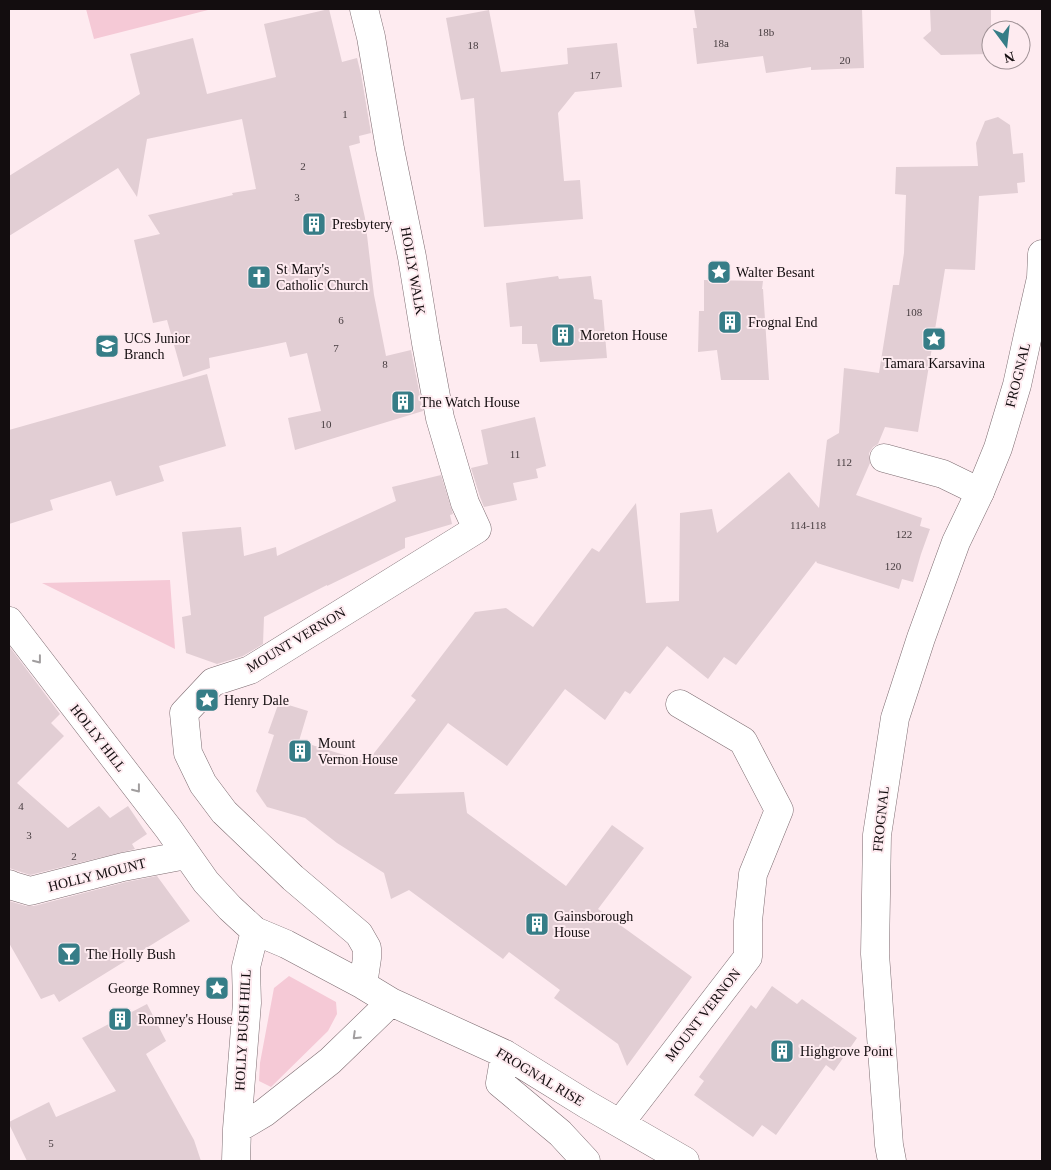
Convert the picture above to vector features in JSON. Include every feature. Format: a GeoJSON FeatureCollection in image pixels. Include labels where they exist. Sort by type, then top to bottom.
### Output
{"type":"FeatureCollection","features":[{"type":"Feature","properties":{"kind":"street","name":"HOLLY WALK"},"geometry":{"type":"LineString","coordinates":[[364,9],[371,37],[390,149],[412,257],[440,418],[466,503],[477,529]]}},
{"type":"Feature","properties":{"kind":"street","name":"FROGNAL"},"geometry":{"type":"LineString","coordinates":[[892,1161],[889,1145],[875,954],[877,835],[895,718],[921,638],[956,542],[980,492],[998,448],[1016,385],[1041,278],[1042,254]]}},
{"type":"Feature","properties":{"kind":"street"},"geometry":{"type":"LineString","coordinates":[[884,458],[944,474],[980,492]]}},
{"type":"Feature","properties":{"kind":"street","name":"MOUNT VERNON"},"geometry":{"type":"LineString","coordinates":[[363,985],[367,948],[359,934],[293,878],[224,812],[203,784],[188,753],[184,713],[213,682],[250,670],[477,529]]}},
{"type":"Feature","properties":{"kind":"street","name":"HOLLY HILL"},"geometry":{"type":"LineString","coordinates":[[9,621],[168,828],[186,855]]}},
{"type":"Feature","properties":{"kind":"street","name":"MOUNT VERNON"},"geometry":{"type":"LineString","coordinates":[[620,1123],[748,958],[748,920],[753,874],[779,810],[743,741],[680,704]]}},
{"type":"Feature","properties":{"kind":"street"},"geometry":{"type":"LineString","coordinates":[[186,855],[206,882],[254,931],[286,944],[391,1002],[330,1061],[264,1113],[237,1129]]}},
{"type":"Feature","properties":{"kind":"street","name":"HOLLY MOUNT"},"geometry":{"type":"LineString","coordinates":[[9,884],[30,891],[123,867],[186,855]]}},
{"type":"Feature","properties":{"kind":"street","name":"HOLLY BUSH HILL"},"geometry":{"type":"LineString","coordinates":[[236,1161],[247,1003],[246,967],[254,931]]}},
{"type":"Feature","properties":{"kind":"street","name":"FROGNAL RISE"},"geometry":{"type":"LineString","coordinates":[[391,1002],[505,1054],[684,1161]]}},
{"type":"Feature","properties":{"kind":"street"},"geometry":{"type":"LineString","coordinates":[[505,1054],[500,1083],[560,1133],[586,1161]]}},
{"type":"Feature","properties":{"kind":"shaded area"},"geometry":{"type":"Polygon","coordinates":[[[86,9],[212,9],[94,39],[86,9]]]}},
{"type":"Feature","properties":{"kind":"shaded area"},"geometry":{"type":"Polygon","coordinates":[[[170,580],[175,649],[42,583],[170,580]]]}},
{"type":"Feature","properties":{"kind":"shaded area"},"geometry":{"type":"Polygon","coordinates":[[[289,976],[336,1002],[337,1014],[328,1031],[271,1087],[259,1081],[260,1063],[274,988],[289,976]]]}},
{"type":"Feature","properties":{"kind":"building"},"geometry":{"type":"Polygon","coordinates":[[[329,9],[342,62],[357,58],[371,133],[359,136],[360,143],[349,146],[365,218],[374,295],[386,356],[411,350],[423,411],[295,450],[288,418],[321,411],[307,353],[290,357],[286,342],[209,358],[210,368],[183,377],[167,320],[153,323],[134,240],[160,234],[148,215],[233,195],[232,193],[256,189],[242,119],[147,139],[137,197],[118,168],[9,236],[9,176],[140,94],[130,54],[193,38],[207,94],[276,77],[264,24],[329,9]]]}},
{"type":"Feature","properties":{"kind":"building"},"geometry":{"type":"Polygon","coordinates":[[[694,9],[862,9],[864,68],[811,70],[811,67],[766,73],[763,56],[697,64],[693,28],[697,28],[694,9]]]}},
{"type":"Feature","properties":{"kind":"building"},"geometry":{"type":"Polygon","coordinates":[[[930,9],[991,9],[991,20],[981,20],[981,54],[941,55],[923,38],[931,31],[930,9]]]}},
{"type":"Feature","properties":{"kind":"building"},"geometry":{"type":"Polygon","coordinates":[[[489,10],[501,72],[568,64],[567,48],[617,43],[622,87],[575,92],[558,113],[564,181],[580,180],[583,219],[484,227],[474,98],[461,100],[446,18],[489,10]]]}},
{"type":"Feature","properties":{"kind":"building"},"geometry":{"type":"Polygon","coordinates":[[[998,117],[1010,125],[1013,154],[1023,153],[1025,182],[1017,183],[1018,193],[979,196],[975,270],[945,269],[918,432],[885,427],[878,444],[869,453],[870,463],[856,495],[922,518],[920,526],[930,529],[913,582],[902,579],[899,589],[817,563],[816,561],[736,665],[724,657],[708,679],[667,646],[630,694],[625,691],[605,720],[565,689],[507,766],[448,723],[394,794],[464,792],[467,813],[566,886],[612,825],[644,848],[598,909],[692,977],[627,1066],[618,1044],[554,998],[560,990],[509,952],[503,959],[409,890],[391,899],[384,873],[337,843],[305,818],[267,807],[256,791],[274,735],[268,733],[279,702],[308,711],[299,741],[367,762],[416,700],[411,696],[475,612],[506,608],[533,627],[592,548],[599,552],[636,503],[646,603],[679,601],[680,513],[712,509],[717,533],[789,472],[819,508],[827,440],[839,433],[844,368],[879,373],[893,285],[899,285],[904,253],[906,195],[895,194],[896,167],[978,166],[976,143],[985,121],[998,117]]]}},
{"type":"Feature","properties":{"kind":"building","name":"Moreton House"},"geometry":{"type":"Polygon","coordinates":[[[558,276],[559,279],[591,276],[594,299],[602,300],[607,358],[540,362],[537,344],[522,344],[522,326],[510,327],[506,283],[558,276]]]}},
{"type":"Feature","properties":{"kind":"building","name":"Frognal End"},"geometry":{"type":"Polygon","coordinates":[[[704,280],[763,281],[769,380],[721,380],[717,350],[698,352],[699,311],[704,311],[704,280]]]}},
{"type":"Feature","properties":{"kind":"building"},"geometry":{"type":"Polygon","coordinates":[[[207,374],[226,446],[159,466],[164,481],[116,496],[111,481],[50,500],[53,510],[9,524],[9,430],[207,374]]]}},
{"type":"Feature","properties":{"kind":"building"},"geometry":{"type":"Polygon","coordinates":[[[535,417],[546,466],[536,469],[538,478],[513,483],[517,500],[484,507],[471,468],[488,464],[481,430],[535,417]]]}},
{"type":"Feature","properties":{"kind":"building"},"geometry":{"type":"Polygon","coordinates":[[[441,475],[453,514],[450,515],[452,524],[405,538],[405,548],[264,617],[263,644],[243,656],[217,664],[186,653],[182,617],[191,615],[182,532],[241,527],[244,556],[276,547],[277,556],[396,501],[392,487],[441,475]]]}},
{"type":"Feature","properties":{"kind":"building"},"geometry":{"type":"Polygon","coordinates":[[[9,646],[60,714],[51,723],[64,736],[17,783],[68,828],[99,806],[110,818],[128,806],[147,834],[132,844],[135,849],[30,875],[9,868],[9,646]]]}},
{"type":"Feature","properties":{"kind":"building"},"geometry":{"type":"Polygon","coordinates":[[[157,876],[190,921],[59,1002],[54,994],[41,999],[9,943],[9,901],[26,906],[34,906],[126,882],[157,876]]]}},
{"type":"Feature","properties":{"kind":"building","name":"Highgrove Point"},"geometry":{"type":"Polygon","coordinates":[[[772,986],[797,1004],[802,999],[857,1038],[834,1071],[826,1065],[776,1135],[762,1125],[753,1137],[694,1095],[704,1081],[699,1077],[751,1005],[756,1009],[772,986]]]}},
{"type":"Feature","properties":{"kind":"building"},"geometry":{"type":"Polygon","coordinates":[[[147,1004],[166,1041],[146,1054],[194,1140],[201,1161],[27,1161],[9,1122],[49,1102],[56,1117],[116,1091],[82,1038],[147,1004]]]}},
{"type":"Feature","properties":{"kind":"place","name":"Presbytery"},"geometry":{"type":"Point","coordinates":[314,224]}},
{"type":"Feature","properties":{"kind":"place","name":"Walter Besant"},"geometry":{"type":"Point","coordinates":[719,272]}},
{"type":"Feature","properties":{"kind":"place","name":"St Mary's Catholic Church"},"geometry":{"type":"Point","coordinates":[259,277]}},
{"type":"Feature","properties":{"kind":"place","name":"Frognal End"},"geometry":{"type":"Point","coordinates":[730,322]}},
{"type":"Feature","properties":{"kind":"place","name":"Moreton House"},"geometry":{"type":"Point","coordinates":[563,335]}},
{"type":"Feature","properties":{"kind":"place","name":"Tamara Karsavina"},"geometry":{"type":"Point","coordinates":[934,339]}},
{"type":"Feature","properties":{"kind":"place","name":"UCS Junior Branch"},"geometry":{"type":"Point","coordinates":[107,346]}},
{"type":"Feature","properties":{"kind":"place","name":"The Watch House"},"geometry":{"type":"Point","coordinates":[403,402]}},
{"type":"Feature","properties":{"kind":"place","name":"Henry Dale"},"geometry":{"type":"Point","coordinates":[207,700]}},
{"type":"Feature","properties":{"kind":"place","name":"Mount Vernon House"},"geometry":{"type":"Point","coordinates":[300,751]}},
{"type":"Feature","properties":{"kind":"place","name":"Gainsborough House"},"geometry":{"type":"Point","coordinates":[537,924]}},
{"type":"Feature","properties":{"kind":"place","name":"The Holly Bush"},"geometry":{"type":"Point","coordinates":[69,954]}},
{"type":"Feature","properties":{"kind":"place","name":"George Romney"},"geometry":{"type":"Point","coordinates":[217,988]}},
{"type":"Feature","properties":{"kind":"place","name":"Romney's House"},"geometry":{"type":"Point","coordinates":[120,1019]}},
{"type":"Feature","properties":{"kind":"place","name":"Highgrove Point"},"geometry":{"type":"Point","coordinates":[782,1051]}}]}
